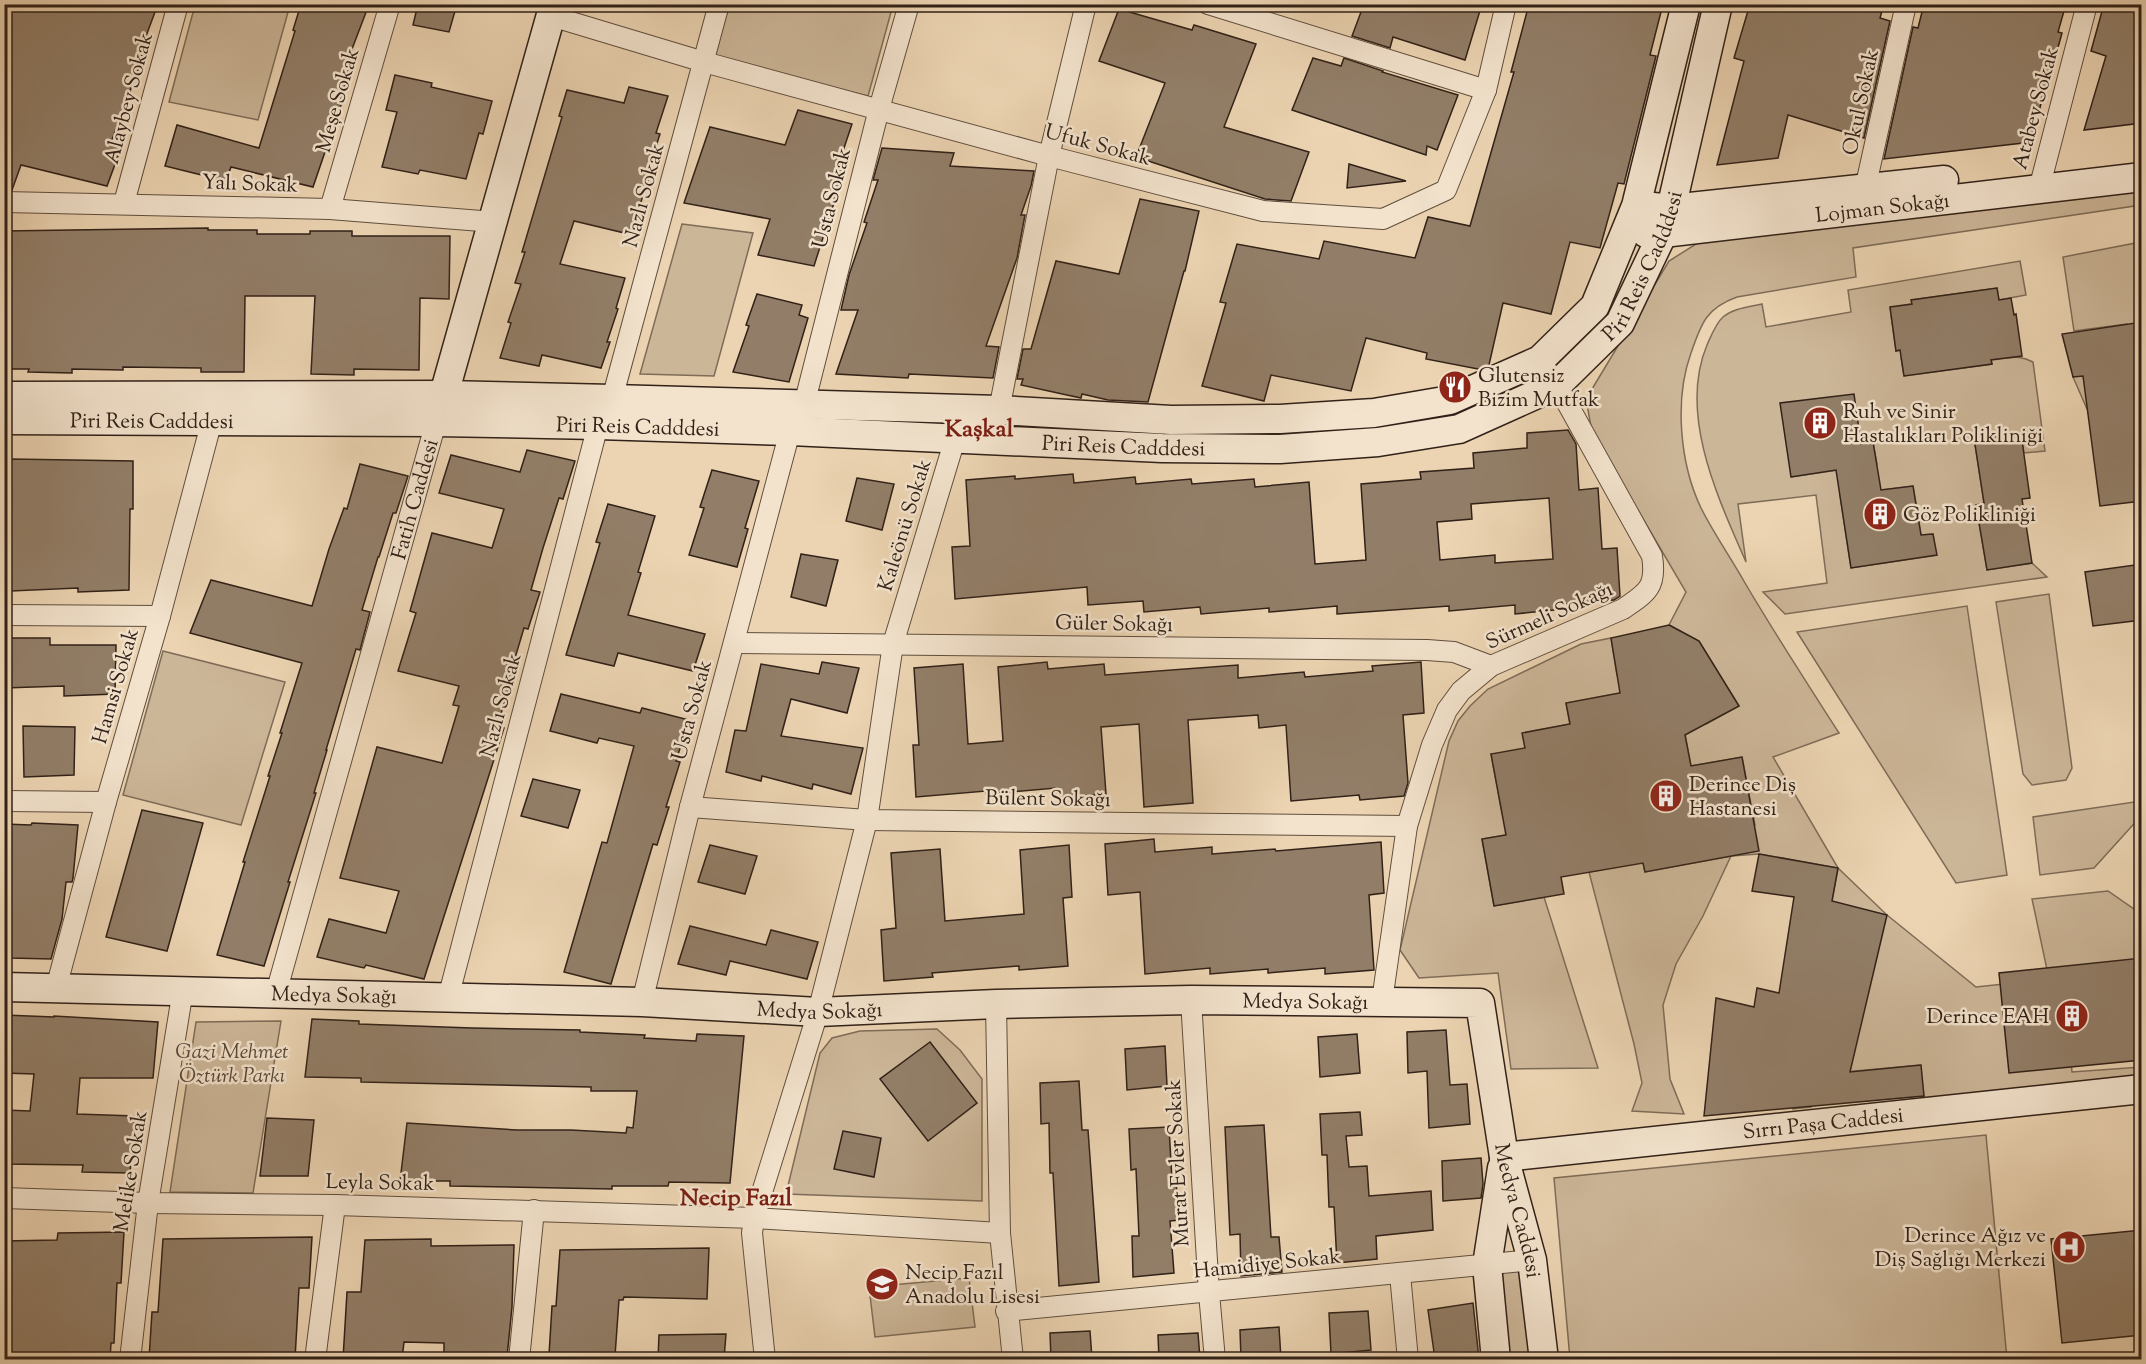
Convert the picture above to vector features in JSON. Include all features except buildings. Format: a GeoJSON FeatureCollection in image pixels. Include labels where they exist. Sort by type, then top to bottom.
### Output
{"type":"FeatureCollection","features":[{"type":"Feature","properties":{"kind":"main road","name":"Piri Reis Cadddesi"},"geometry":{"type":"LineString","coordinates":[[4,420],[444,395],[999,411],[1171,420],[1280,419],[1374,413],[1450,400],[1540,360],[1595,306],[1636,206],[1686,4]]}},
{"type":"Feature","properties":{"kind":"main road","name":"Piri Reis Cadddesi"},"geometry":{"type":"LineString","coordinates":[[4,396],[436,422],[790,431],[1162,448],[1256,449],[1378,442],[1459,429],[1557,385],[1620,323],[1667,221],[1718,4]]}},
{"type":"Feature","properties":{"kind":"main road","name":"Fatih Caddesi"},"geometry":{"type":"LineString","coordinates":[[436,422],[553,10]]}},
{"type":"Feature","properties":{"kind":"main road","name":"Lojman Sokağı"},"geometry":{"type":"LineString","coordinates":[[1626,232],[1667,221],[2041,179],[2142,159]]}},
{"type":"Feature","properties":{"kind":"main road","name":"Lojman Sokağı"},"geometry":{"type":"LineString","coordinates":[[2041,179],[2142,177]]}},
{"type":"Feature","properties":{"kind":"main road","name":"Lojman Sokağı"},"geometry":{"type":"LineString","coordinates":[[1636,206],[1667,221]]}},
{"type":"Feature","properties":{"kind":"main road","name":"Medya Sokağı"},"geometry":{"type":"LineString","coordinates":[[4,987],[642,1002],[818,1012],[996,1004],[1191,1000],[1479,1003],[1504,1157]]}},
{"type":"Feature","properties":{"kind":"main road","name":"Sırrı Paşa Caddesi"},"geometry":{"type":"LineString","coordinates":[[1504,1157],[2142,1089]]}},
{"type":"Feature","properties":{"kind":"main road","name":"Medya Caddesi"},"geometry":{"type":"LineString","coordinates":[[1504,1157],[1532,1260],[1544,1359]]}},
{"type":"Feature","properties":{"kind":"main road","name":"Medya Caddesi"},"geometry":{"type":"LineString","coordinates":[[1496,1359],[1487,1265],[1504,1157]]}},
{"type":"Feature","properties":{"kind":"street","name":"Alaybey Sokak"},"geometry":{"type":"LineString","coordinates":[[124,204],[178,4]]}},
{"type":"Feature","properties":{"kind":"street","name":"Meşe Sokak"},"geometry":{"type":"LineString","coordinates":[[330,209],[390,4]]}},
{"type":"Feature","properties":{"kind":"street","name":"Nazlı Sokak"},"geometry":{"type":"LineString","coordinates":[[612,399],[719,4]]}},
{"type":"Feature","properties":{"kind":"street","name":"Usta Sokak"},"geometry":{"type":"LineString","coordinates":[[804,405],[879,109],[909,4]]}},
{"type":"Feature","properties":{"kind":"street"},"geometry":{"type":"LineString","coordinates":[[999,411],[1049,156],[1086,4]]}},
{"type":"Feature","properties":{"kind":"street"},"geometry":{"type":"LineString","coordinates":[[1209,4],[1485,90]]}},
{"type":"Feature","properties":{"kind":"street","name":"Ufuk Sokak"},"geometry":{"type":"LineString","coordinates":[[553,10],[704,62],[1049,156],[1263,211],[1383,219],[1446,190],[1485,90],[1506,4]]}},
{"type":"Feature","properties":{"kind":"street","name":"Okul Sokak"},"geometry":{"type":"LineString","coordinates":[[1863,199],[1906,4]]}},
{"type":"Feature","properties":{"kind":"street","name":"Atabey Sokak"},"geometry":{"type":"LineString","coordinates":[[2041,179],[2087,4]]}},
{"type":"Feature","properties":{"kind":"street","name":"Yalı Sokak"},"geometry":{"type":"LineString","coordinates":[[4,202],[330,209],[494,222]]}},
{"type":"Feature","properties":{"kind":"street","name":"Sürmeli Sokağı"},"geometry":{"type":"LineString","coordinates":[[1382,1001],[1407,826],[1432,745],[1448,710],[1461,691],[1491,666],[1623,609],[1651,586],[1654,572],[1652,556],[1557,385],[1540,360]]}},
{"type":"Feature","properties":{"kind":"street","name":"Hamsi Sokak"},"geometry":{"type":"LineString","coordinates":[[56,988],[215,409]]}},
{"type":"Feature","properties":{"kind":"street","name":"Kaleönü Sokak"},"geometry":{"type":"LineString","coordinates":[[765,1359],[752,1233],[753,1218],[818,1012],[867,820],[893,644],[955,439],[999,411]]}},
{"type":"Feature","properties":{"kind":"street","name":"Fatih Caddesi"},"geometry":{"type":"LineString","coordinates":[[276,993],[436,422]]}},
{"type":"Feature","properties":{"kind":"street","name":"Nazlı Sokak"},"geometry":{"type":"LineString","coordinates":[[448,998],[598,425]]}},
{"type":"Feature","properties":{"kind":"street","name":"Usta Sokak"},"geometry":{"type":"LineString","coordinates":[[642,1002],[690,807],[790,431]]}},
{"type":"Feature","properties":{"kind":"street"},"geometry":{"type":"LineString","coordinates":[[4,615],[160,616]]}},
{"type":"Feature","properties":{"kind":"street","name":"Güler Sokağı"},"geometry":{"type":"LineString","coordinates":[[735,643],[1427,650],[1454,652],[1491,666]]}},
{"type":"Feature","properties":{"kind":"street"},"geometry":{"type":"LineString","coordinates":[[4,801],[106,802]]}},
{"type":"Feature","properties":{"kind":"street","name":"Bülent Sokağı"},"geometry":{"type":"LineString","coordinates":[[690,807],[867,820],[1407,826]]}},
{"type":"Feature","properties":{"kind":"street","name":"Melike Sokak"},"geometry":{"type":"LineString","coordinates":[[130,1359],[148,1203],[183,990]]}},
{"type":"Feature","properties":{"kind":"street","name":"Murat Evler Sokak"},"geometry":{"type":"LineString","coordinates":[[1191,1000],[1215,1359]]}},
{"type":"Feature","properties":{"kind":"street"},"geometry":{"type":"LineString","coordinates":[[996,1004],[1000,1233],[1006,1311],[1013,1359]]}},
{"type":"Feature","properties":{"kind":"street","name":"Leyla Sokak"},"geometry":{"type":"LineString","coordinates":[[4,1198],[534,1210],[753,1218],[1000,1233]]}},
{"type":"Feature","properties":{"kind":"street"},"geometry":{"type":"LineString","coordinates":[[315,1359],[335,1205]]}},
{"type":"Feature","properties":{"kind":"street"},"geometry":{"type":"LineString","coordinates":[[519,1359],[534,1210]]}},
{"type":"Feature","properties":{"kind":"street","name":"Hamidiye Sokak"},"geometry":{"type":"LineString","coordinates":[[1006,1311],[1532,1260]]}},
{"type":"Feature","properties":{"kind":"street"},"geometry":{"type":"LineString","coordinates":[[1400,1274],[1408,1359]]}},
{"type":"Feature","properties":{"kind":"green space"},"geometry":{"type":"Polygon","coordinates":[[[195,5],[290,5],[258,120],[169,102],[195,5]]]}},
{"type":"Feature","properties":{"kind":"green space"},"geometry":{"type":"Polygon","coordinates":[[[727,5],[893,5],[868,96],[712,58],[727,5]]]}},
{"type":"Feature","properties":{"kind":"green space"},"geometry":{"type":"Polygon","coordinates":[[[2141,190],[2141,205],[1853,248],[1856,277],[1737,297],[1718,306],[1706,318],[1691,353],[1682,391],[1684,452],[1694,491],[1717,537],[1839,733],[1773,757],[1838,868],[1759,854],[1731,856],[1755,825],[1742,757],[1691,766],[1679,702],[1641,689],[1566,703],[1570,724],[1523,733],[1526,752],[1491,754],[1502,813],[1511,834],[1482,839],[1494,906],[1544,897],[1598,1068],[1511,1069],[1498,973],[1419,978],[1400,950],[1449,741],[1458,721],[1488,689],[1581,644],[1611,638],[1617,675],[1655,674],[1706,724],[1739,706],[1699,641],[1669,625],[1686,592],[1592,432],[1586,399],[1669,261],[1704,239],[2141,190]]]}},
{"type":"Feature","properties":{"kind":"green space"},"geometry":{"type":"Polygon","coordinates":[[[682,224],[753,233],[714,376],[640,374],[682,224]]]}},
{"type":"Feature","properties":{"kind":"green space"},"geometry":{"type":"Polygon","coordinates":[[[2141,242],[2141,299],[2136,300],[2142,341],[2141,401],[2087,409],[2073,377],[2126,324],[2074,331],[2063,257],[2141,242]]]}},
{"type":"Feature","properties":{"kind":"green space"},"geometry":{"type":"Polygon","coordinates":[[[2020,261],[2026,295],[1999,300],[1997,288],[1912,300],[1912,304],[1890,308],[1896,351],[1903,350],[1901,358],[1904,376],[1992,364],[1991,358],[2017,357],[2033,362],[2045,451],[2024,453],[2021,433],[1974,438],[1984,503],[1976,505],[1987,570],[2032,563],[2047,577],[1785,614],[1763,592],[1827,583],[1816,495],[1738,504],[1746,562],[1724,511],[1705,455],[1699,427],[1697,399],[1699,372],[1714,330],[1727,314],[1762,304],[1766,327],[1851,312],[1848,290],[2020,261]],[[1873,442],[1861,444],[1791,477],[1877,464],[1873,442]],[[1913,486],[1840,495],[1851,568],[1936,555],[1933,534],[1921,535],[1913,486]]]}},
{"type":"Feature","properties":{"kind":"green space"},"geometry":{"type":"Polygon","coordinates":[[[2049,594],[2072,768],[2066,780],[2032,785],[2023,774],[1996,602],[2049,594]]]}},
{"type":"Feature","properties":{"kind":"green space"},"geometry":{"type":"Polygon","coordinates":[[[1967,606],[2007,875],[1956,883],[1797,632],[1967,606]]]}},
{"type":"Feature","properties":{"kind":"green space"},"geometry":{"type":"Polygon","coordinates":[[[163,651],[285,682],[241,825],[123,795],[163,651]]]}},
{"type":"Feature","properties":{"kind":"green space"},"geometry":{"type":"Polygon","coordinates":[[[2141,801],[2141,816],[2094,868],[2040,875],[2033,817],[2141,801]]]}},
{"type":"Feature","properties":{"kind":"green space"},"geometry":{"type":"Polygon","coordinates":[[[1731,856],[1703,916],[1676,964],[1663,1005],[1670,1079],[1684,1114],[1632,1111],[1642,1083],[1589,872],[1628,865],[1642,858],[1645,872],[1731,856]]]}},
{"type":"Feature","properties":{"kind":"green space"},"geometry":{"type":"Polygon","coordinates":[[[1838,868],[1887,915],[1976,987],[2049,979],[2032,899],[2108,891],[2141,914],[2141,978],[2065,984],[2072,1072],[2141,1067],[2141,1081],[1924,1098],[1920,1065],[1812,1075],[1811,1107],[1793,1109],[1838,868]]]}},
{"type":"Feature","properties":{"kind":"green space","name":"Gazi Mehmet Öztürk Parkı"},"geometry":{"type":"Polygon","coordinates":[[[281,1021],[253,1193],[170,1192],[196,1022],[281,1021]]]}},
{"type":"Feature","properties":{"kind":"green space"},"geometry":{"type":"Polygon","coordinates":[[[937,1029],[960,1050],[982,1079],[982,1201],[786,1194],[820,1053],[832,1038],[860,1031],[937,1029]]]}},
{"type":"Feature","properties":{"kind":"green space"},"geometry":{"type":"Polygon","coordinates":[[[1986,1135],[2007,1359],[1570,1359],[1554,1178],[1986,1135]]]}},
{"type":"Feature","properties":{"kind":"green space"},"geometry":{"type":"Polygon","coordinates":[[[1523,1270],[1531,1359],[1507,1359],[1498,1273],[1523,1270]]]}},
{"type":"Feature","properties":{"kind":"green space"},"geometry":{"type":"Polygon","coordinates":[[[969,1278],[975,1327],[875,1337],[869,1287],[969,1278]]]}},
{"type":"Feature","properties":{"kind":"place","name":"Glutensiz Bizim Mutfak"},"geometry":{"type":"Point","coordinates":[1455,387]}},
{"type":"Feature","properties":{"kind":"place","name":"Ruh ve Sinir Hastalıkları Polikliniği"},"geometry":{"type":"Point","coordinates":[1820,423]}},
{"type":"Feature","properties":{"kind":"place","name":"Göz Polikliniği"},"geometry":{"type":"Point","coordinates":[1880,514]}},
{"type":"Feature","properties":{"kind":"place","name":"Derince Diş Hastanesi"},"geometry":{"type":"Point","coordinates":[1666,796]}},
{"type":"Feature","properties":{"kind":"place","name":"Derince EAH"},"geometry":{"type":"Point","coordinates":[2072,1016]}},
{"type":"Feature","properties":{"kind":"place","name":"Derince Ağız ve Diş Sağlığı Merkezi"},"geometry":{"type":"Point","coordinates":[2069,1247]}},
{"type":"Feature","properties":{"kind":"place","name":"Necip Fazıl Anadolu Lisesi"},"geometry":{"type":"Point","coordinates":[882,1284]}},
{"type":"Feature","properties":{"kind":"district","name":"Kaşkal"},"geometry":{"type":"Point","coordinates":[979,428]}},
{"type":"Feature","properties":{"kind":"district","name":"Necip Fazıl"},"geometry":{"type":"Point","coordinates":[736,1197]}}]}
